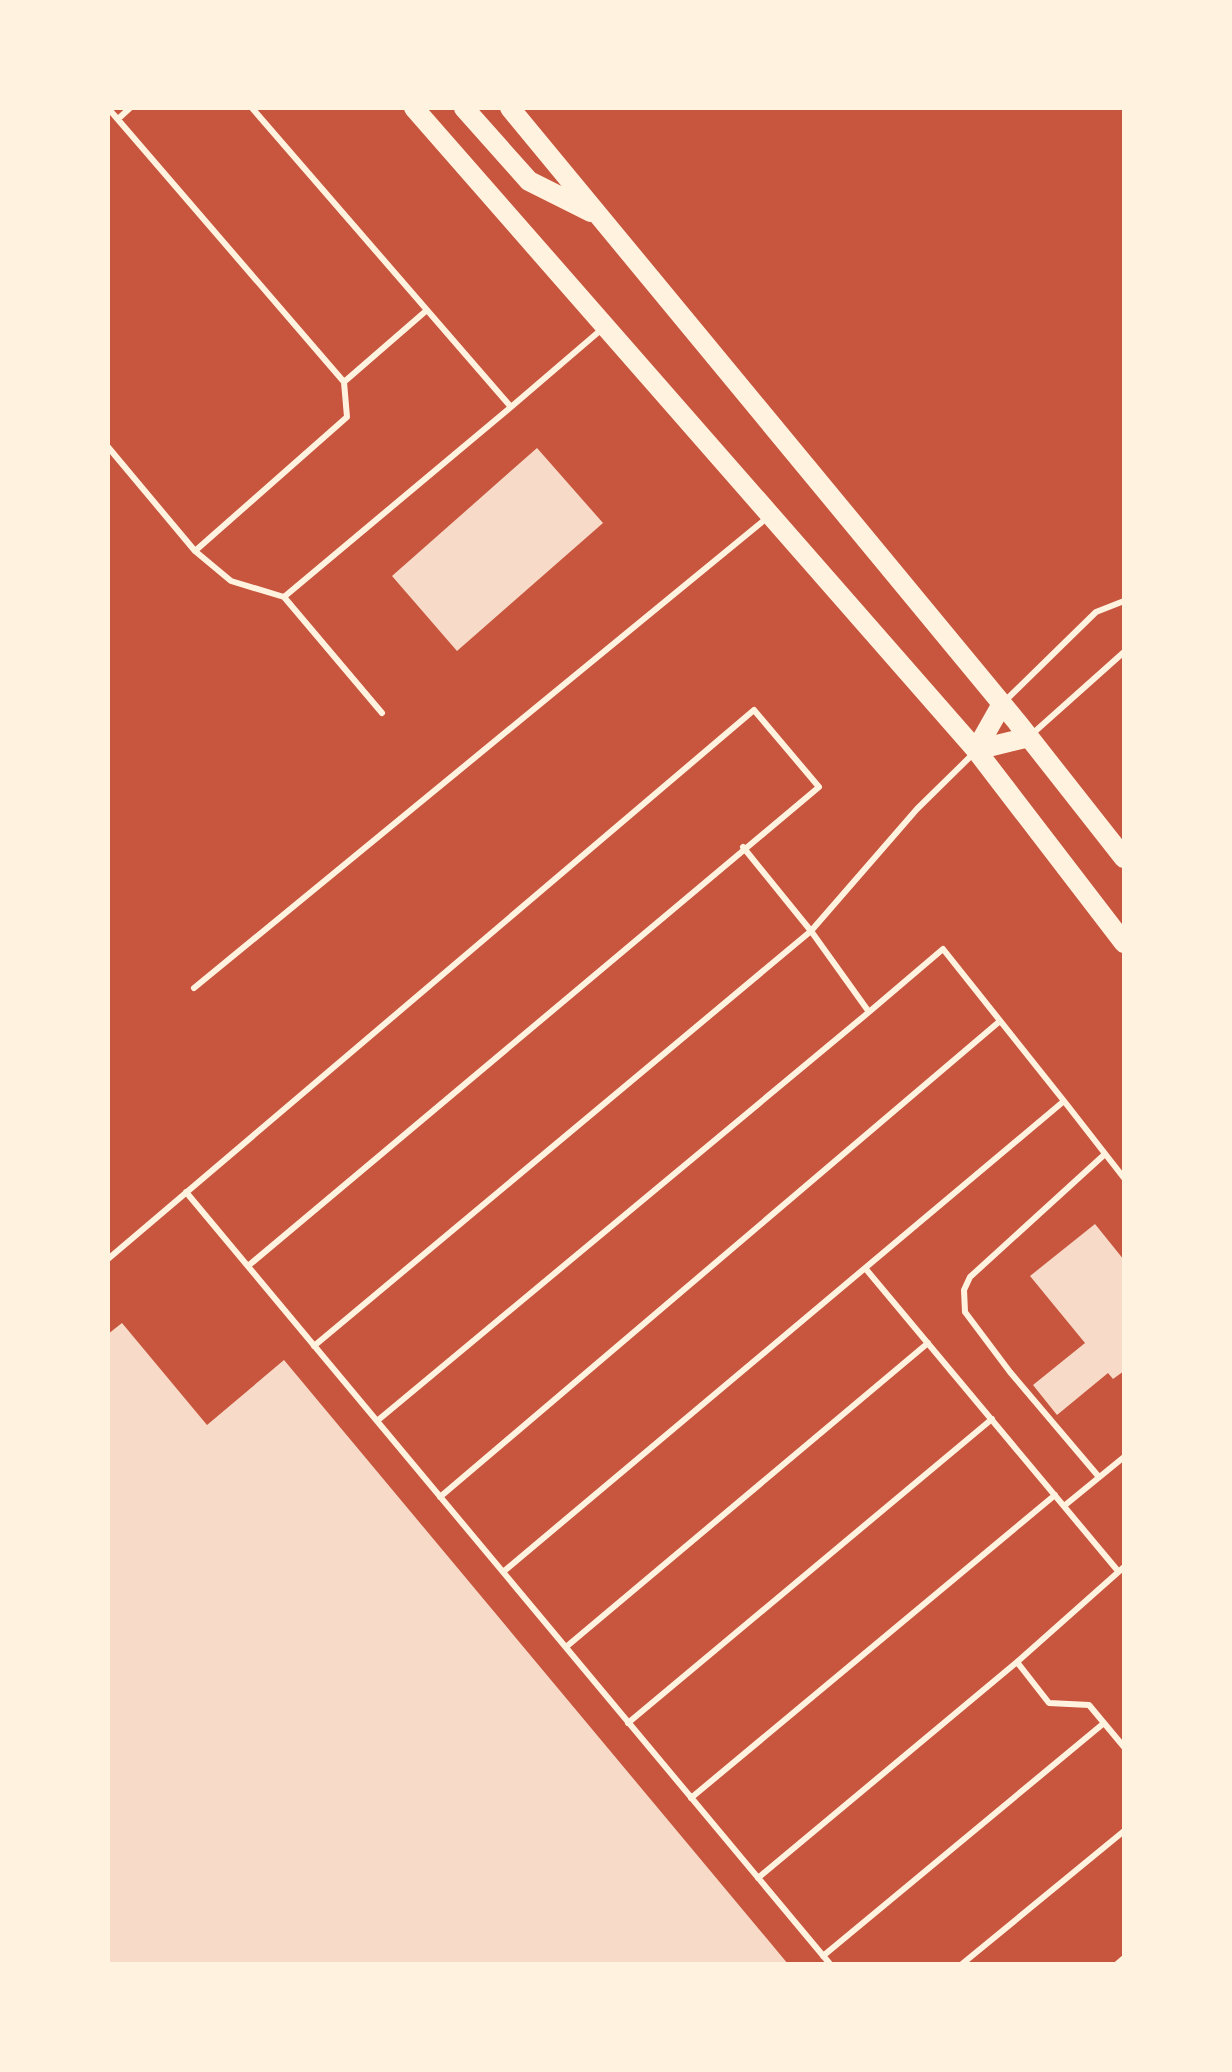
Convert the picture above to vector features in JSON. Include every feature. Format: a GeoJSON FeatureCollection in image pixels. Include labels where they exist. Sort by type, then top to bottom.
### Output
{"type":"FeatureCollection","features":[{"type":"Feature","properties":{"kind":"main road"},"geometry":{"type":"LineString","coordinates":[[414,108],[976,750],[1124,943]]}},
{"type":"Feature","properties":{"kind":"main road"},"geometry":{"type":"LineString","coordinates":[[464,108],[529,181],[602,218]]}},
{"type":"Feature","properties":{"kind":"main road"},"geometry":{"type":"LineString","coordinates":[[510,108],[1002,704],[1124,858]]}},
{"type":"Feature","properties":{"kind":"main road"},"geometry":{"type":"LineString","coordinates":[[976,750],[1002,704]]}},
{"type":"Feature","properties":{"kind":"main road"},"geometry":{"type":"LineString","coordinates":[[976,750],[1029,737]]}},
{"type":"Feature","properties":{"kind":"lane"},"geometry":{"type":"LineString","coordinates":[[108,108],[344,382],[347,417],[195,551]]}},
{"type":"Feature","properties":{"kind":"lane"},"geometry":{"type":"LineString","coordinates":[[118,119],[130,108]]}},
{"type":"Feature","properties":{"kind":"lane"},"geometry":{"type":"LineString","coordinates":[[252,108],[511,407]]}},
{"type":"Feature","properties":{"kind":"lane"},"geometry":{"type":"LineString","coordinates":[[344,382],[427,310]]}},
{"type":"Feature","properties":{"kind":"lane"},"geometry":{"type":"LineString","coordinates":[[284,597],[605,326]]}},
{"type":"Feature","properties":{"kind":"lane"},"geometry":{"type":"LineString","coordinates":[[108,447],[195,551],[231,581],[284,597],[382,713]]}},
{"type":"Feature","properties":{"kind":"lane"},"geometry":{"type":"LineString","coordinates":[[194,988],[771,515]]}},
{"type":"Feature","properties":{"kind":"lane"},"geometry":{"type":"LineString","coordinates":[[1002,704],[1096,612],[1124,601]]}},
{"type":"Feature","properties":{"kind":"lane"},"geometry":{"type":"LineString","coordinates":[[1029,737],[1124,652]]}},
{"type":"Feature","properties":{"kind":"lane"},"geometry":{"type":"LineString","coordinates":[[108,1259],[754,710],[819,787],[743,847],[248,1266]]}},
{"type":"Feature","properties":{"kind":"lane"},"geometry":{"type":"LineString","coordinates":[[314,1346],[811,931],[917,809],[976,750]]}},
{"type":"Feature","properties":{"kind":"lane"},"geometry":{"type":"LineString","coordinates":[[743,847],[811,931],[869,1012]]}},
{"type":"Feature","properties":{"kind":"lane"},"geometry":{"type":"LineString","coordinates":[[377,1421],[943,949],[1124,1178]]}},
{"type":"Feature","properties":{"kind":"lane"},"geometry":{"type":"LineString","coordinates":[[440,1497],[1000,1021]]}},
{"type":"Feature","properties":{"kind":"lane"},"geometry":{"type":"LineString","coordinates":[[503,1572],[1064,1101]]}},
{"type":"Feature","properties":{"kind":"lane"},"geometry":{"type":"LineString","coordinates":[[1099,1477],[1010,1372],[965,1312],[963,1299],[970,1277],[1105,1154]]}},
{"type":"Feature","properties":{"kind":"lane"},"geometry":{"type":"LineString","coordinates":[[186,1192],[830,1964]]}},
{"type":"Feature","properties":{"kind":"lane"},"geometry":{"type":"LineString","coordinates":[[758,1878],[1017,1662],[1121,1569],[1064,1506],[865,1268]]}},
{"type":"Feature","properties":{"kind":"lane"},"geometry":{"type":"LineString","coordinates":[[566,1647],[928,1343]]}},
{"type":"Feature","properties":{"kind":"lane"},"geometry":{"type":"LineString","coordinates":[[628,1723],[992,1419]]}},
{"type":"Feature","properties":{"kind":"lane"},"geometry":{"type":"LineString","coordinates":[[1064,1506],[1124,1457]]}},
{"type":"Feature","properties":{"kind":"lane"},"geometry":{"type":"LineString","coordinates":[[691,1798],[1055,1495]]}},
{"type":"Feature","properties":{"kind":"lane"},"geometry":{"type":"LineString","coordinates":[[1017,1662],[1049,1703],[1089,1705],[1124,1747]]}},
{"type":"Feature","properties":{"kind":"lane"},"geometry":{"type":"LineString","coordinates":[[823,1956],[1104,1723]]}},
{"type":"Feature","properties":{"kind":"lane"},"geometry":{"type":"LineString","coordinates":[[962,1964],[1124,1831]]}},
{"type":"Feature","properties":{"kind":"lane"},"geometry":{"type":"LineString","coordinates":[[1117,1964],[1124,1958]]}},
{"type":"Feature","properties":{"kind":"building"},"geometry":{"type":"Polygon","coordinates":[[[537,448],[603,523],[457,651],[392,576],[537,448]]]}},
{"type":"Feature","properties":{"kind":"building"},"geometry":{"type":"Polygon","coordinates":[[[1095,1224],[1124,1260],[1124,1371],[1113,1379],[1108,1373],[1057,1415],[1033,1385],[1085,1343],[1030,1276],[1095,1224]]]}},
{"type":"Feature","properties":{"kind":"building"},"geometry":{"type":"Polygon","coordinates":[[[122,1323],[207,1425],[284,1360],[788,1964],[108,1964],[108,1334],[122,1323]]]}}]}
